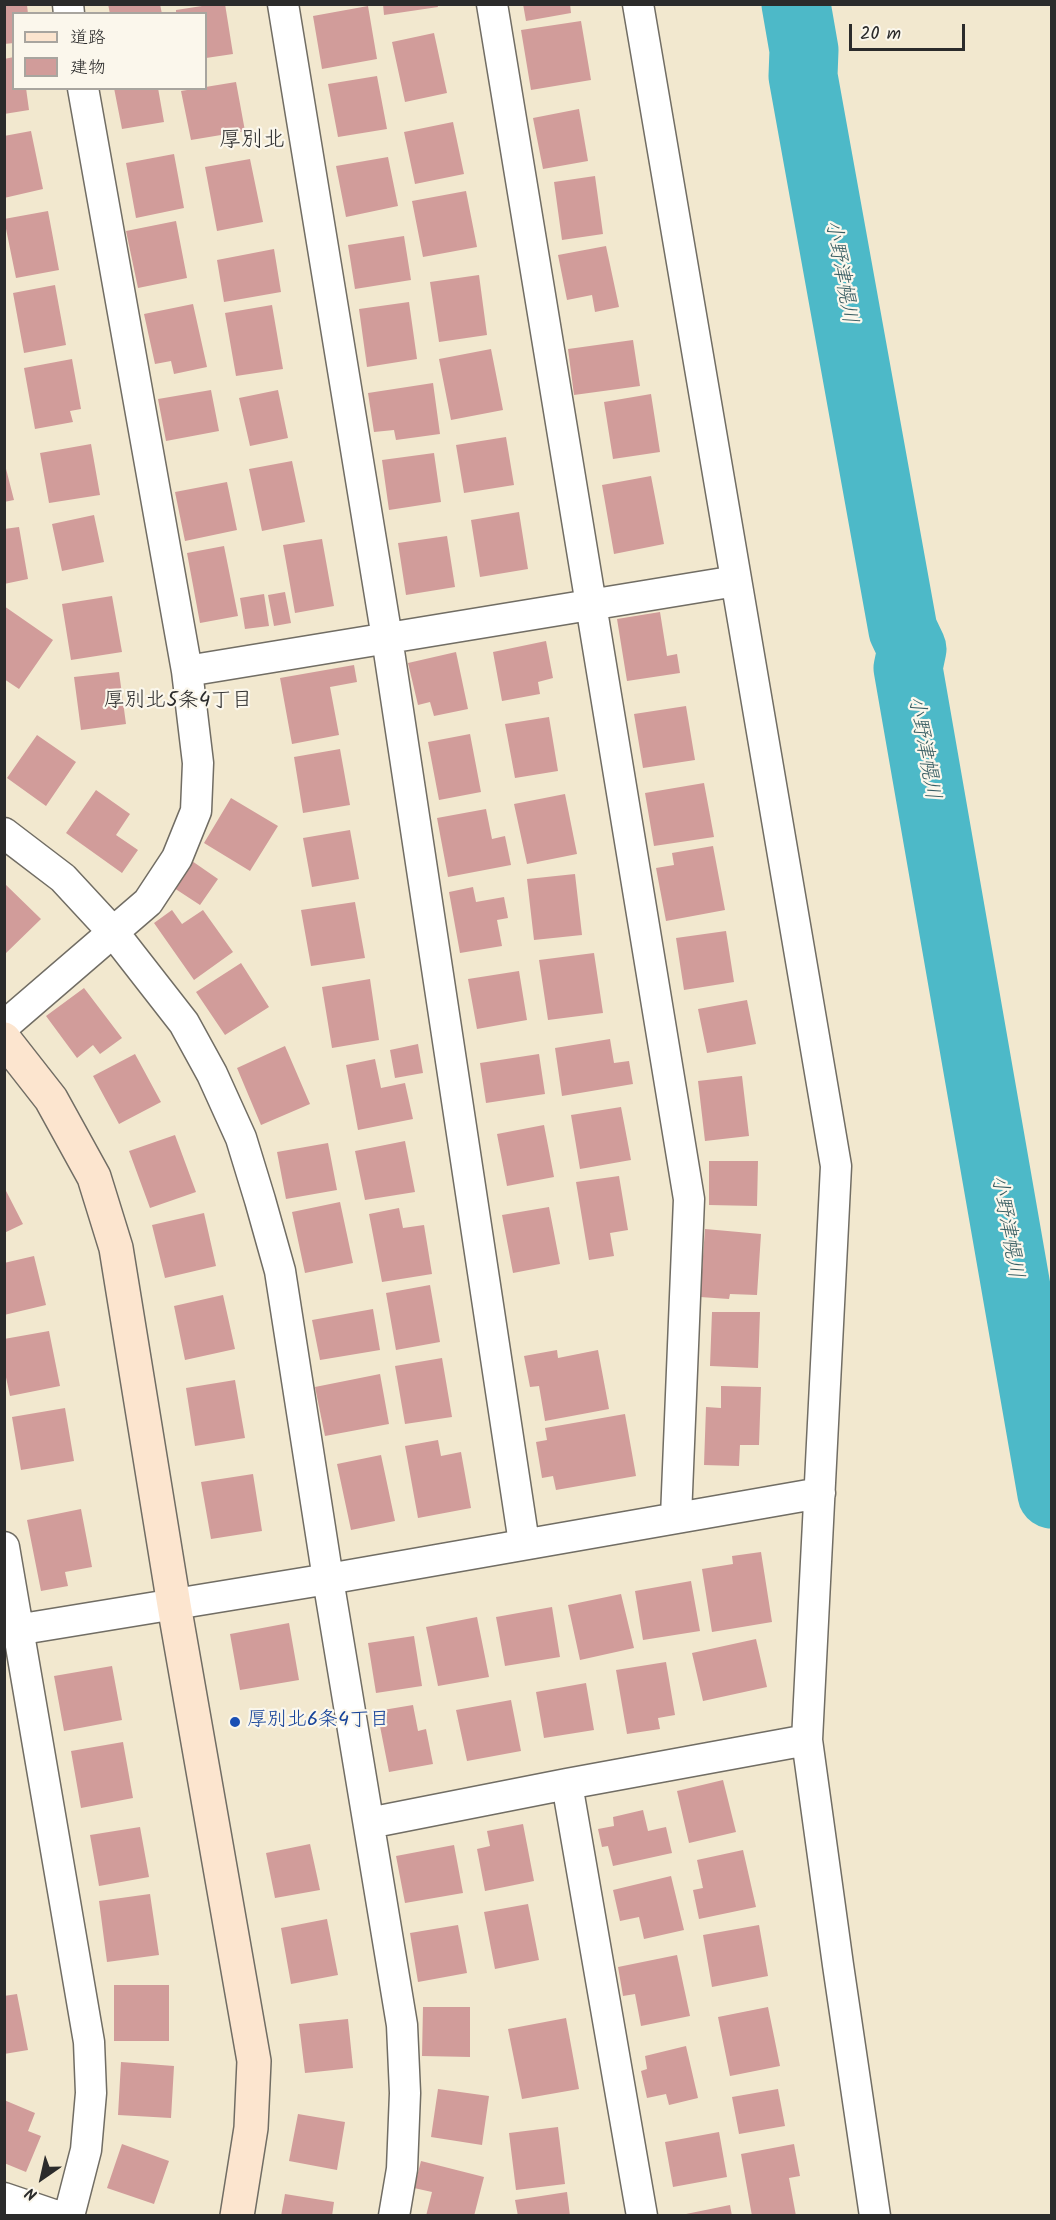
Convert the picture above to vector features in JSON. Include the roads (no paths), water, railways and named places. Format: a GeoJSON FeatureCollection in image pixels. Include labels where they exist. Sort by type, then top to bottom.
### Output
{"type":"FeatureCollection","features":[{"type":"Feature","properties":{"kind":"street"},"geometry":{"type":"LineString","coordinates":[[283,4],[387,638],[524,1543]]}},
{"type":"Feature","properties":{"kind":"street"},"geometry":{"type":"LineString","coordinates":[[492,4],[689,1200],[676,1517]]}},
{"type":"Feature","properties":{"kind":"street"},"geometry":{"type":"LineString","coordinates":[[638,4],[836,1166],[807,1740],[837,1965],[875,2216]]}},
{"type":"Feature","properties":{"kind":"street"},"geometry":{"type":"LineString","coordinates":[[4,1026],[148,902],[177,858],[196,810],[198,763],[187,671],[83,90]]}},
{"type":"Feature","properties":{"kind":"street"},"geometry":{"type":"LineString","coordinates":[[187,671],[736,581]]}},
{"type":"Feature","properties":{"kind":"street"},"geometry":{"type":"LineString","coordinates":[[4,833],[63,878],[141,965],[184,1023],[212,1074],[241,1138],[280,1271],[328,1579],[402,2025],[405,2093],[402,2169],[394,2216]]}},
{"type":"Feature","properties":{"kind":"street"},"geometry":{"type":"LineString","coordinates":[[4,1039],[51,1099],[94,1177],[116,1248],[174,1605],[254,2061],[251,2128],[237,2216]]}},
{"type":"Feature","properties":{"kind":"street"},"geometry":{"type":"LineString","coordinates":[[11,1631],[328,1579],[820,1493]]}},
{"type":"Feature","properties":{"kind":"street"},"geometry":{"type":"LineString","coordinates":[[4,1546],[11,1631],[89,2042],[91,2093],[86,2150],[69,2216]]}},
{"type":"Feature","properties":{"kind":"street"},"geometry":{"type":"LineString","coordinates":[[369,1823],[807,1740]]}},
{"type":"Feature","properties":{"kind":"street"},"geometry":{"type":"LineString","coordinates":[[567,1784],[642,2216]]}},
{"type":"Feature","properties":{"kind":"street"},"geometry":{"type":"LineString","coordinates":[[4,2198],[57,2216]]}},
{"type":"Feature","properties":{"kind":"waterway","name":"小野津幌川"},"geometry":{"type":"LineString","coordinates":[[796,4],[804,50],[803,76],[903,630],[912,649],[908,668],[1052,1494]]}},
{"type":"Feature","properties":{"kind":"place","name":"厚別北6条4丁目"},"geometry":{"type":"Point","coordinates":[235,1722]}},
{"type":"Feature","properties":{"kind":"district","name":"厚別北"},"geometry":{"type":"Point","coordinates":[252,142]}},
{"type":"Feature","properties":{"kind":"district","name":"厚別北5条4丁目"},"geometry":{"type":"Point","coordinates":[178,702]}}]}
